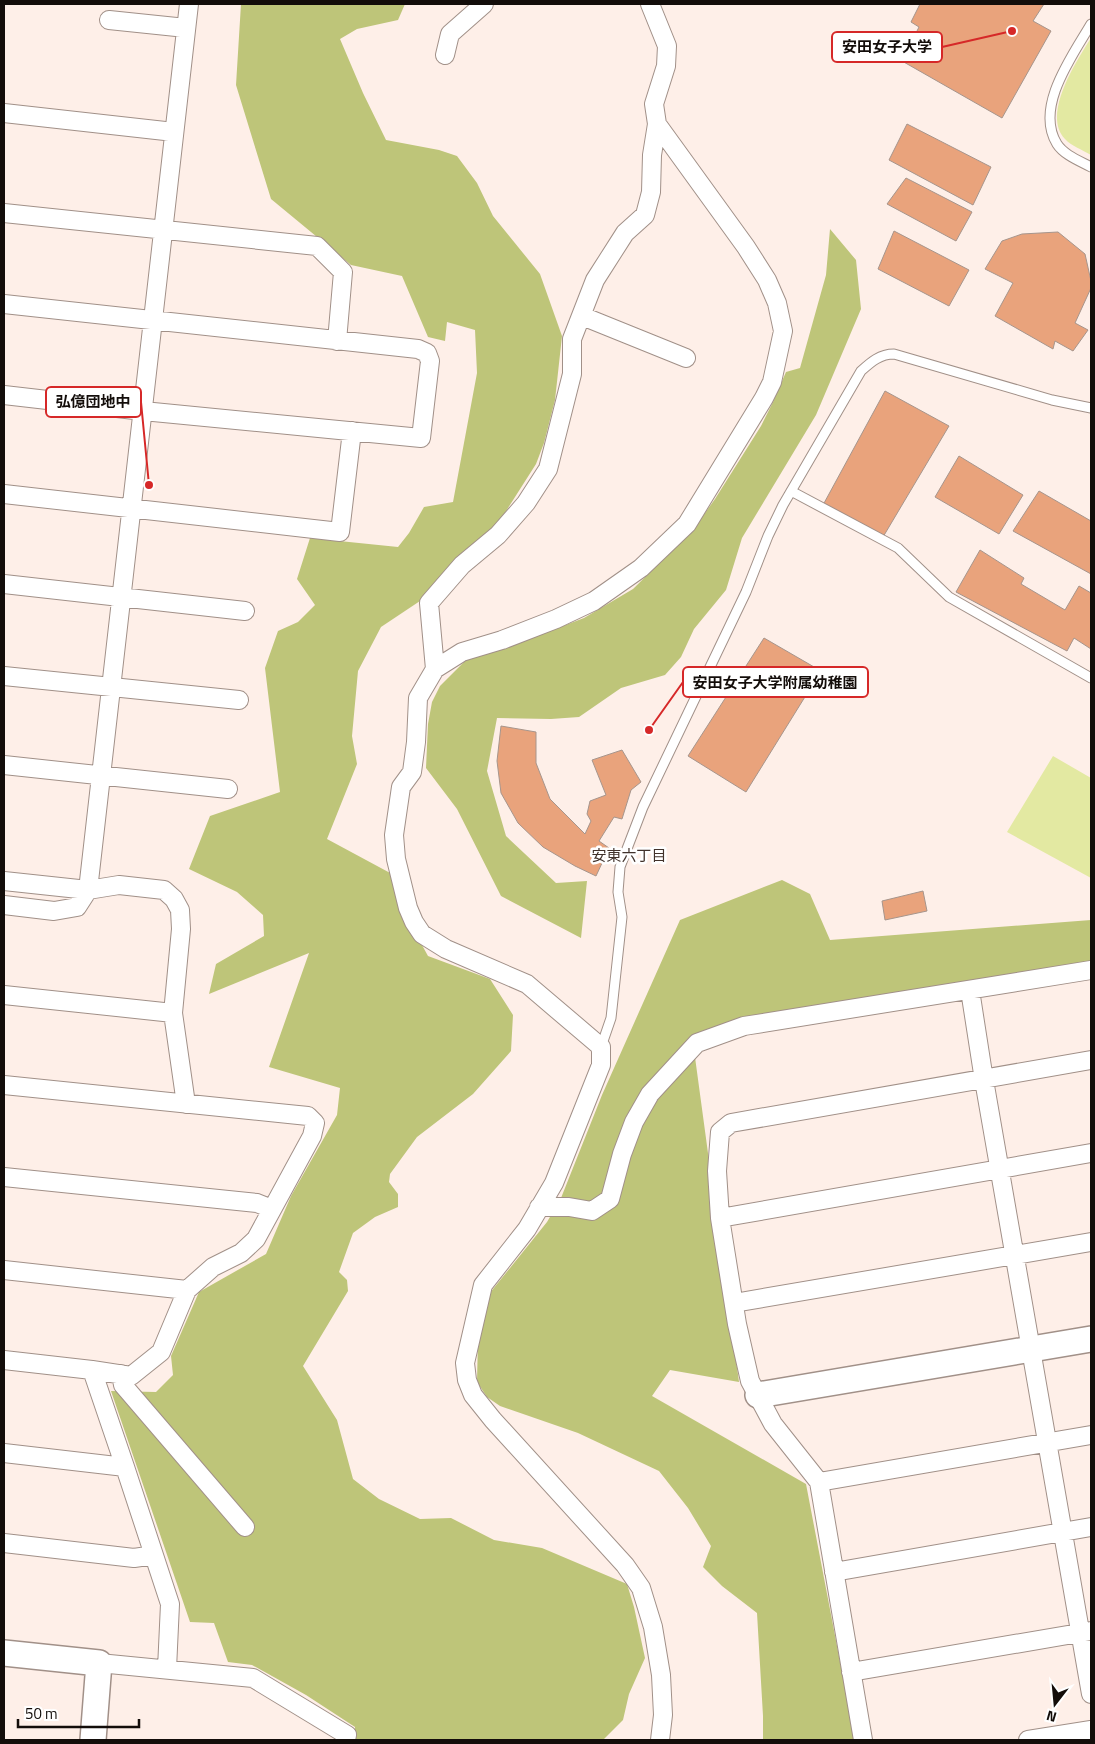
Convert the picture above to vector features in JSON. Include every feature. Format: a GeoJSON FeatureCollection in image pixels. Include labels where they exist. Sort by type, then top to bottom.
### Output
{"type":"FeatureCollection","features":[{"type":"Feature","properties":{"kind":"street"},"geometry":{"type":"LineString","coordinates":[[4,905],[54,911],[77,907],[88,890],[188,4]]}},
{"type":"Feature","properties":{"kind":"street"},"geometry":{"type":"LineString","coordinates":[[445,56],[450,34],[484,4]]}},
{"type":"Feature","properties":{"kind":"street"},"geometry":{"type":"LineString","coordinates":[[435,668],[429,603],[462,565],[498,535],[526,503],[548,470],[572,374],[572,339],[595,280],[625,233],[645,215],[651,192],[652,155],[657,124],[654,104],[666,66],[667,46],[650,4]]}},
{"type":"Feature","properties":{"kind":"street"},"geometry":{"type":"LineString","coordinates":[[109,20],[186,28]]}},
{"type":"Feature","properties":{"kind":"street"},"geometry":{"type":"LineString","coordinates":[[4,113],[174,132]]}},
{"type":"Feature","properties":{"kind":"street"},"geometry":{"type":"LineString","coordinates":[[657,124],[746,247],[767,280],[777,303],[783,331],[772,382],[687,524],[641,568],[594,601],[556,620],[502,640],[462,652],[435,668],[418,698],[416,742],[412,772],[402,787],[394,835],[396,859],[408,908],[422,934],[446,949],[527,984],[601,1047],[601,1065],[554,1183],[527,1229],[483,1285],[465,1363],[467,1380],[473,1394],[493,1420],[625,1565],[641,1588],[653,1627],[661,1675],[663,1716],[660,1740]]}},
{"type":"Feature","properties":{"kind":"street"},"geometry":{"type":"LineString","coordinates":[[4,213],[317,246],[343,272],[337,341]]}},
{"type":"Feature","properties":{"kind":"street"},"geometry":{"type":"LineString","coordinates":[[4,304],[418,349],[427,352],[430,361],[421,438],[143,411],[4,395]]}},
{"type":"Feature","properties":{"kind":"street"},"geometry":{"type":"LineString","coordinates":[[582,316],[686,358]]}},
{"type":"Feature","properties":{"kind":"street"},"geometry":{"type":"LineString","coordinates":[[4,494],[340,532],[352,431]]}},
{"type":"Feature","properties":{"kind":"street"},"geometry":{"type":"LineString","coordinates":[[4,584],[245,611]]}},
{"type":"Feature","properties":{"kind":"street"},"geometry":{"type":"LineString","coordinates":[[4,676],[239,700]]}},
{"type":"Feature","properties":{"kind":"street"},"geometry":{"type":"LineString","coordinates":[[4,765],[228,789]]}},
{"type":"Feature","properties":{"kind":"street"},"geometry":{"type":"LineString","coordinates":[[4,881],[88,890],[119,885],[164,890],[174,899],[180,910],[182,929],[173,1013],[186,1104]]}},
{"type":"Feature","properties":{"kind":"street"},"geometry":{"type":"LineString","coordinates":[[540,1207],[569,1207],[592,1211],[610,1199],[622,1154],[634,1122],[650,1094],[697,1043],[744,1026],[1091,970]]}},
{"type":"Feature","properties":{"kind":"street"},"geometry":{"type":"LineString","coordinates":[[970,990],[999,1169],[1063,1532],[1086,1632],[1091,1694]]}},
{"type":"Feature","properties":{"kind":"street"},"geometry":{"type":"LineString","coordinates":[[4,995],[173,1013]]}},
{"type":"Feature","properties":{"kind":"street"},"geometry":{"type":"LineString","coordinates":[[863,1740],[819,1482],[773,1424],[750,1381],[737,1324],[720,1218],[717,1171],[720,1132],[731,1123],[1091,1060]]}},
{"type":"Feature","properties":{"kind":"street"},"geometry":{"type":"LineString","coordinates":[[4,1085],[308,1116],[315,1123],[312,1136],[256,1239],[241,1252],[213,1267],[187,1290],[161,1352],[131,1376],[4,1360]]}},
{"type":"Feature","properties":{"kind":"street"},"geometry":{"type":"LineString","coordinates":[[720,1218],[1091,1153]]}},
{"type":"Feature","properties":{"kind":"street"},"geometry":{"type":"LineString","coordinates":[[4,1177],[257,1203],[272,1209]]}},
{"type":"Feature","properties":{"kind":"street"},"geometry":{"type":"LineString","coordinates":[[734,1303],[1091,1242]]}},
{"type":"Feature","properties":{"kind":"street"},"geometry":{"type":"LineString","coordinates":[[4,1270],[187,1290]]}},
{"type":"Feature","properties":{"kind":"street"},"geometry":{"type":"LineString","coordinates":[[758,1395],[1091,1339]]}},
{"type":"Feature","properties":{"kind":"street"},"geometry":{"type":"LineString","coordinates":[[92,1370],[170,1604],[167,1669]]}},
{"type":"Feature","properties":{"kind":"street"},"geometry":{"type":"LineString","coordinates":[[121,1374],[123,1385],[245,1527]]}},
{"type":"Feature","properties":{"kind":"street"},"geometry":{"type":"LineString","coordinates":[[819,1482],[1091,1435]]}},
{"type":"Feature","properties":{"kind":"street"},"geometry":{"type":"LineString","coordinates":[[4,1453],[125,1467]]}},
{"type":"Feature","properties":{"kind":"street"},"geometry":{"type":"LineString","coordinates":[[834,1572],[1091,1527]]}},
{"type":"Feature","properties":{"kind":"street"},"geometry":{"type":"LineString","coordinates":[[4,1543],[134,1558],[154,1555]]}},
{"type":"Feature","properties":{"kind":"street"},"geometry":{"type":"LineString","coordinates":[[851,1672],[1086,1632]]}},
{"type":"Feature","properties":{"kind":"street"},"geometry":{"type":"LineString","coordinates":[[4,1652],[253,1678],[347,1735],[346,1740]]}},
{"type":"Feature","properties":{"kind":"street"},"geometry":{"type":"LineString","coordinates":[[92,1740],[99,1663]]}},
{"type":"Feature","properties":{"kind":"street"},"geometry":{"type":"LineString","coordinates":[[1028,1740],[1091,1730]]}},
{"type":"Feature","properties":{"kind":"lane"},"geometry":{"type":"LineString","coordinates":[[1091,24],[1063,69],[1050,110],[1050,128],[1057,144],[1066,153],[1091,167]]}},
{"type":"Feature","properties":{"kind":"lane"},"geometry":{"type":"LineString","coordinates":[[601,1047],[610,1018],[622,917],[618,892],[620,867],[643,807],[746,592],[768,536],[791,491],[861,371],[874,359],[885,354],[894,354],[1052,400],[1091,408]]}},
{"type":"Feature","properties":{"kind":"lane"},"geometry":{"type":"LineString","coordinates":[[791,491],[898,548],[949,597],[1091,678]]}},
{"type":"Feature","properties":{"kind":"green space"},"geometry":{"type":"Polygon","coordinates":[[[241,4],[405,4],[398,20],[357,29],[340,39],[363,93],[386,140],[439,150],[457,156],[477,183],[493,216],[540,274],[562,336],[555,400],[544,443],[536,464],[494,530],[453,567],[420,601],[381,627],[358,671],[352,736],[357,764],[327,839],[392,874],[406,916],[428,956],[490,979],[513,1015],[511,1051],[473,1094],[417,1137],[390,1174],[389,1182],[398,1194],[398,1207],[375,1217],[353,1233],[339,1272],[347,1280],[348,1291],[303,1366],[337,1420],[353,1479],[379,1499],[420,1519],[451,1518],[494,1540],[542,1548],[627,1584],[645,1658],[629,1694],[623,1720],[603,1740],[355,1740],[355,1727],[306,1695],[252,1665],[228,1662],[214,1623],[190,1622],[111,1391],[156,1392],[173,1375],[171,1356],[199,1292],[266,1254],[291,1196],[337,1115],[340,1088],[269,1067],[309,953],[209,994],[216,964],[264,936],[263,915],[237,892],[189,869],[210,816],[280,792],[265,668],[278,631],[298,622],[315,605],[297,579],[310,538],[398,547],[409,533],[424,507],[453,502],[477,373],[475,330],[447,322],[445,341],[428,337],[402,276],[351,265],[271,199],[236,85],[241,4]]]}},
{"type":"Feature","properties":{"kind":"green space"},"geometry":{"type":"Polygon","coordinates":[[[1091,38],[1091,155],[1065,139],[1059,129],[1057,116],[1059,102],[1070,73],[1091,38]]]}},
{"type":"Feature","properties":{"kind":"green space"},"geometry":{"type":"Polygon","coordinates":[[[830,229],[856,260],[861,309],[816,415],[742,538],[726,590],[694,629],[681,657],[665,675],[621,688],[579,717],[551,719],[497,718],[487,771],[506,836],[556,883],[587,881],[581,938],[501,896],[457,809],[426,768],[428,724],[432,702],[440,686],[467,659],[503,649],[584,618],[633,589],[692,531],[715,499],[761,426],[786,372],[800,368],[826,275],[830,229]]]}},
{"type":"Feature","properties":{"kind":"green space"},"geometry":{"type":"Polygon","coordinates":[[[1053,756],[1091,778],[1091,878],[1007,832],[1053,756]]]}},
{"type":"Feature","properties":{"kind":"green space"},"geometry":{"type":"Polygon","coordinates":[[[782,880],[810,894],[830,940],[1091,920],[1091,963],[692,1035],[739,1382],[670,1370],[652,1396],[806,1484],[855,1740],[763,1740],[757,1613],[722,1586],[703,1567],[711,1546],[688,1508],[659,1471],[578,1433],[500,1406],[487,1397],[477,1382],[478,1338],[489,1294],[547,1222],[561,1198],[602,1095],[680,920],[782,880]]]}},
{"type":"Feature","properties":{"kind":"building"},"geometry":{"type":"Polygon","coordinates":[[[920,4],[1044,4],[1033,21],[1051,31],[1002,118],[902,61],[919,27],[911,22],[920,4]]]}},
{"type":"Feature","properties":{"kind":"building"},"geometry":{"type":"Polygon","coordinates":[[[907,124],[991,167],[973,205],[889,160],[907,124]]]}},
{"type":"Feature","properties":{"kind":"building"},"geometry":{"type":"Polygon","coordinates":[[[906,178],[972,212],[956,241],[887,204],[906,178]]]}},
{"type":"Feature","properties":{"kind":"building"},"geometry":{"type":"Polygon","coordinates":[[[894,231],[969,270],[949,306],[878,269],[894,231]]]}},
{"type":"Feature","properties":{"kind":"building"},"geometry":{"type":"Polygon","coordinates":[[[1058,232],[1085,254],[1091,281],[1091,288],[1075,323],[1088,330],[1073,351],[1055,341],[1053,349],[995,316],[1013,283],[985,269],[1002,241],[1022,234],[1058,232]]]}},
{"type":"Feature","properties":{"kind":"building"},"geometry":{"type":"Polygon","coordinates":[[[885,391],[949,426],[883,537],[823,505],[885,391]]]}},
{"type":"Feature","properties":{"kind":"building"},"geometry":{"type":"Polygon","coordinates":[[[959,456],[1023,495],[999,534],[935,497],[959,456]]]}},
{"type":"Feature","properties":{"kind":"building"},"geometry":{"type":"Polygon","coordinates":[[[1039,491],[1091,521],[1091,574],[1013,531],[1039,491]]]}},
{"type":"Feature","properties":{"kind":"building"},"geometry":{"type":"Polygon","coordinates":[[[980,550],[1024,578],[1021,584],[1065,610],[1079,586],[1091,593],[1091,649],[1074,638],[1067,651],[956,592],[980,550]]]}},
{"type":"Feature","properties":{"kind":"building"},"geometry":{"type":"Polygon","coordinates":[[[764,638],[821,671],[746,792],[688,756],[764,638]]]}},
{"type":"Feature","properties":{"kind":"building"},"geometry":{"type":"Polygon","coordinates":[[[501,726],[536,732],[536,763],[550,799],[585,834],[591,821],[587,814],[590,801],[606,795],[592,760],[622,750],[641,782],[631,790],[622,819],[614,817],[599,841],[609,848],[596,876],[543,847],[518,823],[501,793],[497,761],[501,726]]]}},
{"type":"Feature","properties":{"kind":"building"},"geometry":{"type":"Polygon","coordinates":[[[923,891],[927,911],[885,920],[882,901],[923,891]]]}},
{"type":"Feature","properties":{"kind":"place","name":"安田女子大学"},"geometry":{"type":"Point","coordinates":[1012,31]}},
{"type":"Feature","properties":{"kind":"place","name":"弘億団地中"},"geometry":{"type":"Point","coordinates":[149,485]}},
{"type":"Feature","properties":{"kind":"place","name":"安田女子大学附属幼稚園"},"geometry":{"type":"Point","coordinates":[649,730]}},
{"type":"Feature","properties":{"kind":"district","name":"安東六丁目"},"geometry":{"type":"Point","coordinates":[629,856]}}]}
